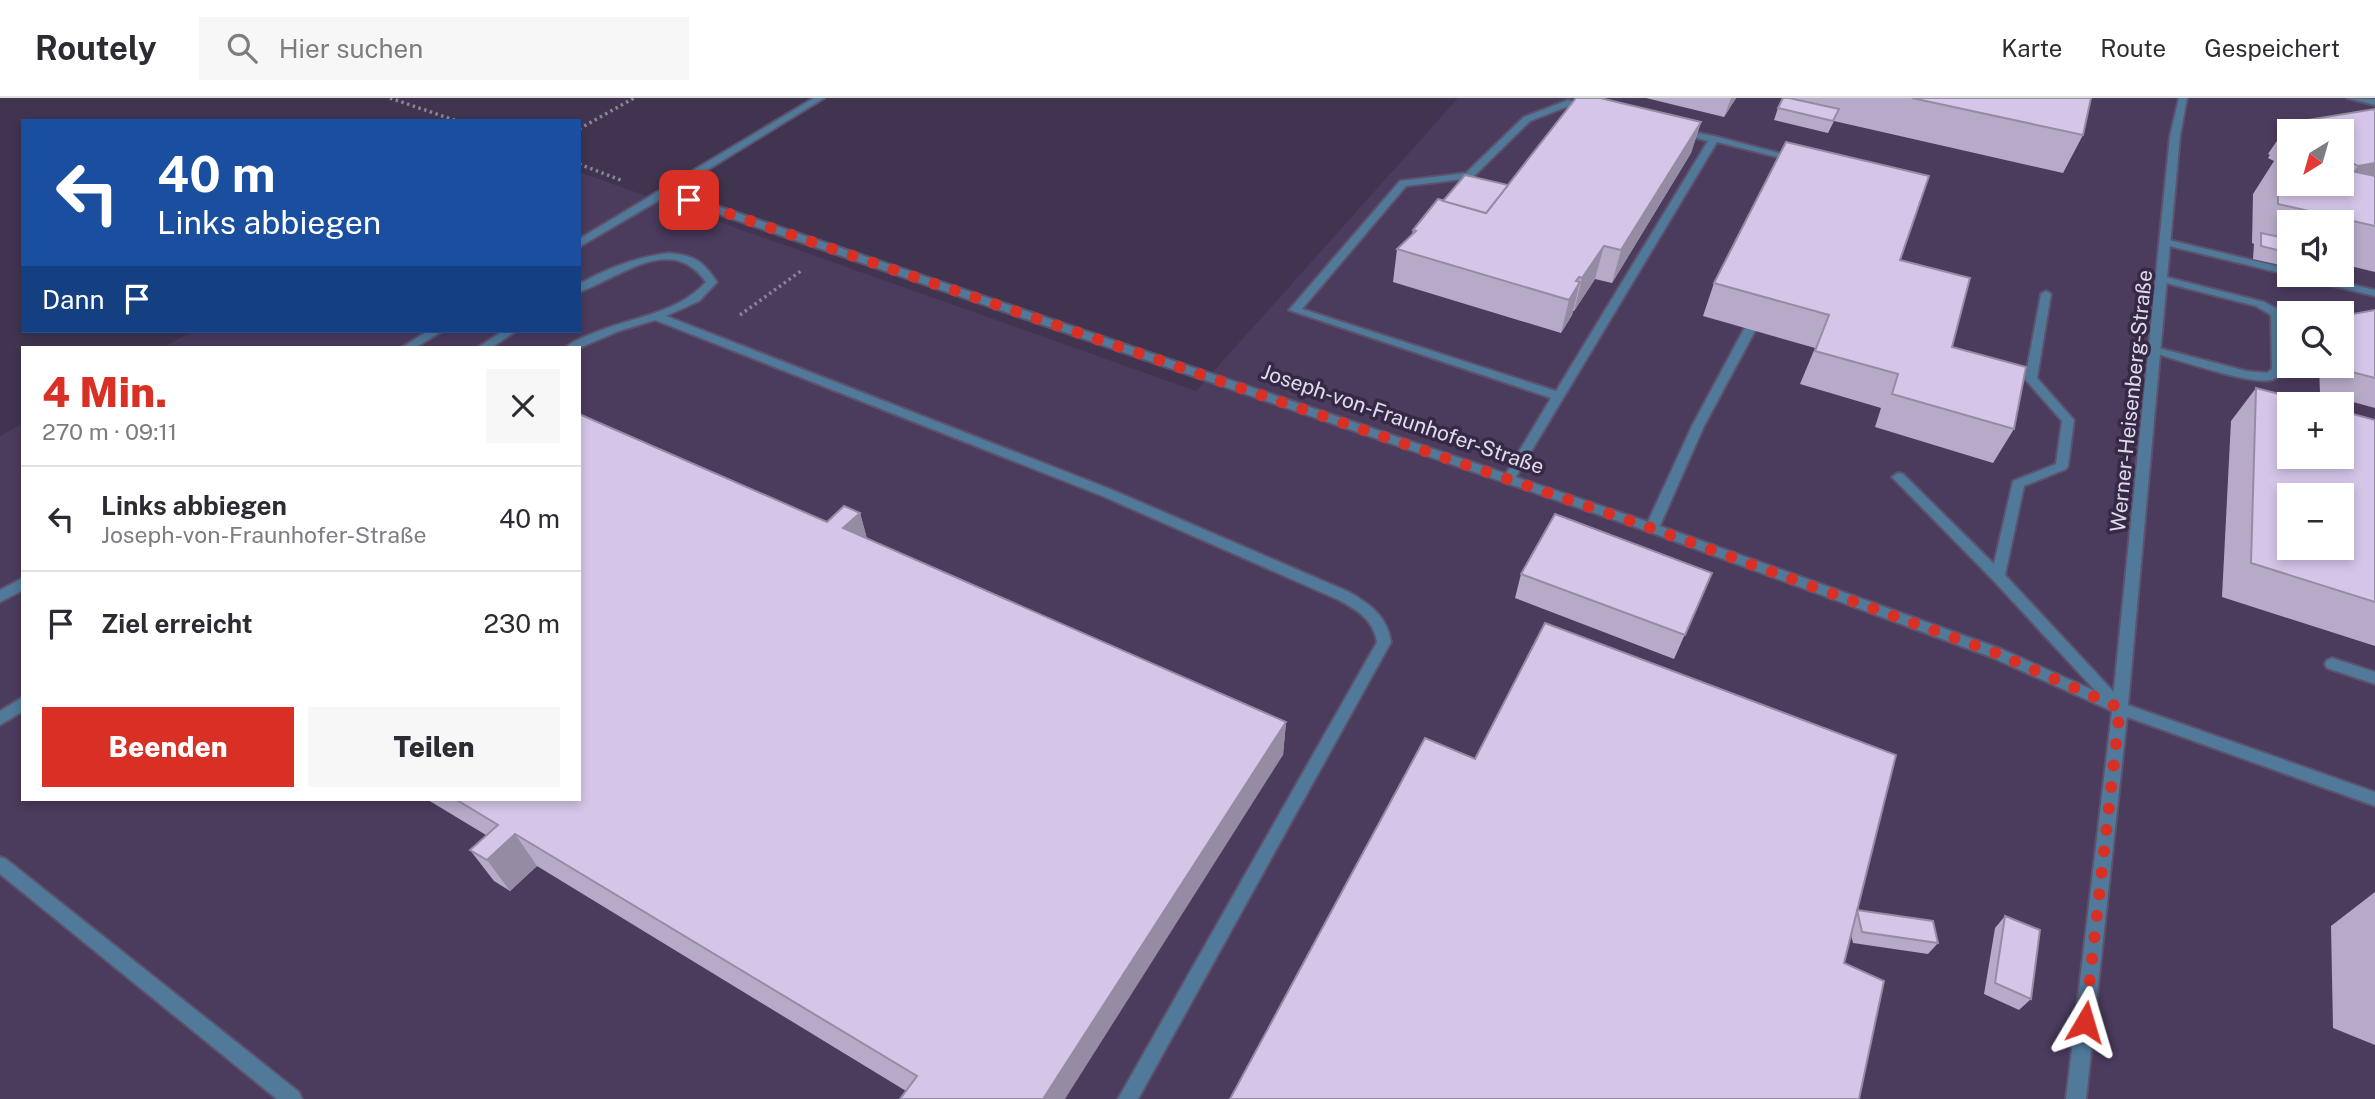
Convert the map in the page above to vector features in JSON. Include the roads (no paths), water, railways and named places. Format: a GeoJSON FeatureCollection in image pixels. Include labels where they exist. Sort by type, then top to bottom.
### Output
{"type":"FeatureCollection","features":[{"type":"Feature","properties":{"kind":"street"},"geometry":{"type":"LineString","coordinates":[[581,243],[820,98]]}},
{"type":"Feature","properties":{"kind":"street","name":"Werner-Heisenberg-Straße"},"geometry":{"type":"LineString","coordinates":[[2120,708],[2175,136],[2183,98]]}},
{"type":"Feature","properties":{"kind":"street"},"geometry":{"type":"LineString","coordinates":[[2351,98],[2375,102]]}},
{"type":"Feature","properties":{"kind":"street"},"geometry":{"type":"LineString","coordinates":[[1557,396],[1295,310],[1403,183],[1469,176],[1527,119],[1568,103],[1594,110]]}},
{"type":"Feature","properties":{"kind":"street"},"geometry":{"type":"LineString","coordinates":[[1661,126],[1807,161]]}},
{"type":"Feature","properties":{"kind":"street"},"geometry":{"type":"LineString","coordinates":[[1508,480],[1714,139]]}},
{"type":"Feature","properties":{"kind":"street","name":"Joseph-von-Fraunhofer-Straße"},"geometry":{"type":"LineString","coordinates":[[665,192],[1651,528],[1996,653],[2120,708],[2375,799]]}},
{"type":"Feature","properties":{"kind":"street"},"geometry":{"type":"LineString","coordinates":[[2165,242],[2277,269]]}},
{"type":"Feature","properties":{"kind":"street"},"geometry":{"type":"LineString","coordinates":[[576,346],[621,327],[658,317],[702,295],[712,282],[707,270],[676,257],[651,257],[628,264],[581,288]]}},
{"type":"Feature","properties":{"kind":"street"},"geometry":{"type":"LineString","coordinates":[[2155,350],[2246,375],[2270,377],[2278,370],[2277,313],[2260,304],[2162,279]]}},
{"type":"Feature","properties":{"kind":"street"},"geometry":{"type":"LineString","coordinates":[[2350,287],[2375,293]]}},
{"type":"Feature","properties":{"kind":"street"},"geometry":{"type":"LineString","coordinates":[[1998,576],[2018,484],[2062,466],[2068,419],[2031,379],[2046,294]]}},
{"type":"Feature","properties":{"kind":"street"},"geometry":{"type":"LineString","coordinates":[[658,317],[1105,492],[1344,596],[1367,609],[1383,626],[1384,642],[1128,1099]]}},
{"type":"Feature","properties":{"kind":"street"},"geometry":{"type":"LineString","coordinates":[[1651,528],[1698,426],[1750,329]]}},
{"type":"Feature","properties":{"kind":"street"},"geometry":{"type":"LineString","coordinates":[[410,346],[433,333]]}},
{"type":"Feature","properties":{"kind":"street"},"geometry":{"type":"LineString","coordinates":[[486,346],[507,333]]}},
{"type":"Feature","properties":{"kind":"street"},"geometry":{"type":"LineString","coordinates":[[1898,477],[1998,576],[2120,708],[2076,1099]]}},
{"type":"Feature","properties":{"kind":"street"},"geometry":{"type":"LineString","coordinates":[[0,597],[21,584]]}},
{"type":"Feature","properties":{"kind":"street"},"geometry":{"type":"LineString","coordinates":[[2332,664],[2375,678]]}},
{"type":"Feature","properties":{"kind":"street"},"geometry":{"type":"LineString","coordinates":[[0,719],[21,704]]}},
{"type":"Feature","properties":{"kind":"street"},"geometry":{"type":"LineString","coordinates":[[0,864],[292,1099]]}}]}
